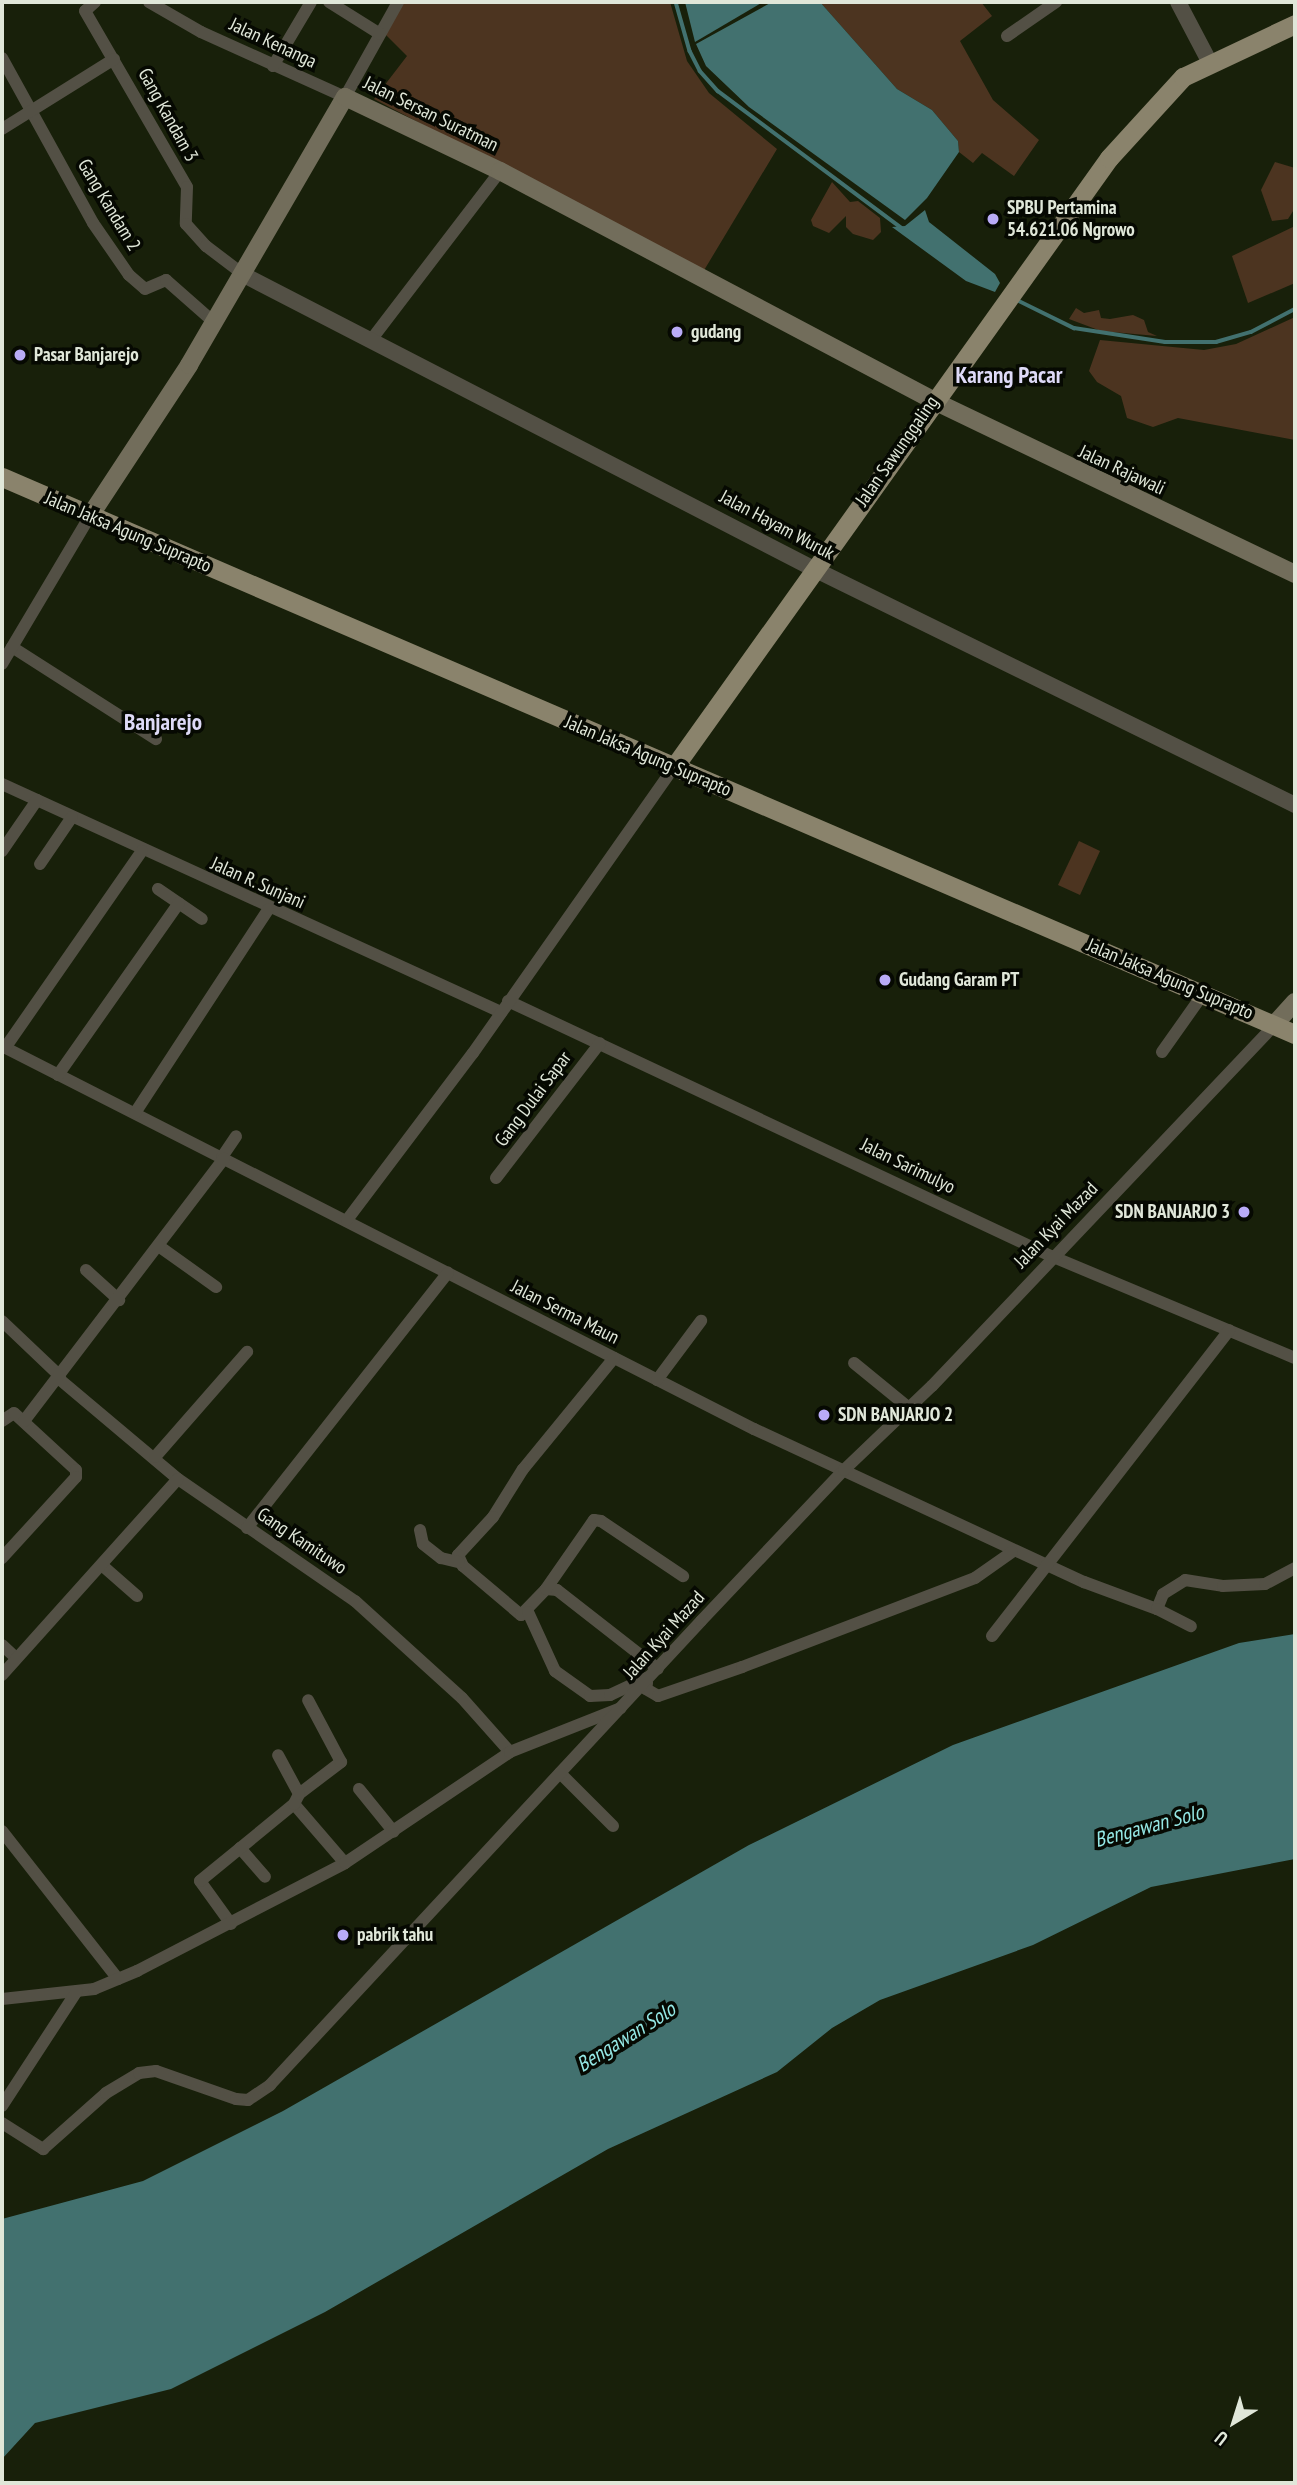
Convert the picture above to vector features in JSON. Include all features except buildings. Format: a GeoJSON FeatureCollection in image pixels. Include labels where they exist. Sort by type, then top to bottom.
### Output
{"type":"FeatureCollection","features":[{"type":"Feature","properties":{"kind":"main road","name":"Jalan Sawunggaling"},"geometry":{"type":"LineString","coordinates":[[674,767],[932,400],[999,313],[1109,158],[1161,96],[1209,61],[1295,24]]}},
{"type":"Feature","properties":{"kind":"main road","name":"Jalan Sersan Suratman"},"geometry":{"type":"LineString","coordinates":[[90,516],[215,323],[345,97],[500,171],[932,400]]}},
{"type":"Feature","properties":{"kind":"main road","name":"Jalan Rajawali"},"geometry":{"type":"LineString","coordinates":[[932,400],[1295,575]]}},
{"type":"Feature","properties":{"kind":"main road","name":"Jalan Jaksa Agung Suprapto"},"geometry":{"type":"LineString","coordinates":[[2,477],[1295,1034]]}},
{"type":"Feature","properties":{"kind":"main road"},"geometry":{"type":"LineString","coordinates":[[1274,1025],[1295,1002]]}},
{"type":"Feature","properties":{"kind":"street","name":"Gang Kandam 3"},"geometry":{"type":"LineString","coordinates":[[95,2],[85,11],[187,187],[186,223],[206,246],[244,275]]}},
{"type":"Feature","properties":{"kind":"street","name":"Jalan Kenanga"},"geometry":{"type":"LineString","coordinates":[[149,2],[274,66],[345,97]]}},
{"type":"Feature","properties":{"kind":"street"},"geometry":{"type":"LineString","coordinates":[[274,66],[311,2]]}},
{"type":"Feature","properties":{"kind":"street"},"geometry":{"type":"LineString","coordinates":[[329,2],[380,34]]}},
{"type":"Feature","properties":{"kind":"street"},"geometry":{"type":"LineString","coordinates":[[345,97],[398,2]]}},
{"type":"Feature","properties":{"kind":"street"},"geometry":{"type":"LineString","coordinates":[[1007,36],[1055,2]]}},
{"type":"Feature","properties":{"kind":"street"},"geometry":{"type":"LineString","coordinates":[[1178,2],[1209,61]]}},
{"type":"Feature","properties":{"kind":"street","name":"Gang Kandam 2"},"geometry":{"type":"LineString","coordinates":[[2,58],[93,223],[136,283],[148,289],[166,280],[215,323]]}},
{"type":"Feature","properties":{"kind":"street"},"geometry":{"type":"LineString","coordinates":[[2,129],[31,108],[114,59]]}},
{"type":"Feature","properties":{"kind":"street"},"geometry":{"type":"LineString","coordinates":[[371,340],[500,171]]}},
{"type":"Feature","properties":{"kind":"street","name":"Jalan Hayam Wuruk"},"geometry":{"type":"LineString","coordinates":[[244,275],[814,569],[1295,805]]}},
{"type":"Feature","properties":{"kind":"street"},"geometry":{"type":"LineString","coordinates":[[2,664],[90,516]]}},
{"type":"Feature","properties":{"kind":"street"},"geometry":{"type":"LineString","coordinates":[[12,647],[156,739]]}},
{"type":"Feature","properties":{"kind":"street"},"geometry":{"type":"LineString","coordinates":[[347,1220],[504,1007],[674,767]]}},
{"type":"Feature","properties":{"kind":"street","name":"Jalan R. Sunjani"},"geometry":{"type":"LineString","coordinates":[[2,784],[268,910],[504,1007]]}},
{"type":"Feature","properties":{"kind":"street"},"geometry":{"type":"LineString","coordinates":[[2,851],[37,800]]}},
{"type":"Feature","properties":{"kind":"street"},"geometry":{"type":"LineString","coordinates":[[40,864],[72,817]]}},
{"type":"Feature","properties":{"kind":"street"},"geometry":{"type":"LineString","coordinates":[[3,1047],[142,852]]}},
{"type":"Feature","properties":{"kind":"street"},"geometry":{"type":"LineString","coordinates":[[159,889],[202,919]]}},
{"type":"Feature","properties":{"kind":"street"},"geometry":{"type":"LineString","coordinates":[[58,1075],[179,903]]}},
{"type":"Feature","properties":{"kind":"street"},"geometry":{"type":"LineString","coordinates":[[135,1113],[268,910]]}},
{"type":"Feature","properties":{"kind":"street"},"geometry":{"type":"LineString","coordinates":[[1162,1052],[1203,994]]}},
{"type":"Feature","properties":{"kind":"street","name":"Jalan Sarimulyo"},"geometry":{"type":"LineString","coordinates":[[504,1007],[600,1043],[1051,1256],[1295,1358]]}},
{"type":"Feature","properties":{"kind":"street","name":"Jalan Kyai Mazad"},"geometry":{"type":"LineString","coordinates":[[2,2123],[43,2149],[106,2093],[139,2073],[156,2071],[236,2099],[247,2099],[270,2085],[844,1470],[909,1408],[1274,1025]]}},
{"type":"Feature","properties":{"kind":"street","name":"Gang Dulai Sapar"},"geometry":{"type":"LineString","coordinates":[[496,1178],[600,1043]]}},
{"type":"Feature","properties":{"kind":"street","name":"Jalan Serma Maun"},"geometry":{"type":"LineString","coordinates":[[3,1047],[657,1380],[1012,1552],[1047,1564],[1118,1596],[1157,1609],[1191,1626]]}},
{"type":"Feature","properties":{"kind":"street"},"geometry":{"type":"LineString","coordinates":[[24,1421],[160,1247],[236,1136]]}},
{"type":"Feature","properties":{"kind":"street"},"geometry":{"type":"LineString","coordinates":[[160,1247],[216,1287]]}},
{"type":"Feature","properties":{"kind":"street"},"geometry":{"type":"LineString","coordinates":[[86,1270],[119,1300]]}},
{"type":"Feature","properties":{"kind":"street"},"geometry":{"type":"LineString","coordinates":[[247,1528],[448,1273]]}},
{"type":"Feature","properties":{"kind":"street","name":"Gang Kamituwo"},"geometry":{"type":"LineString","coordinates":[[2,1321],[59,1377],[178,1479],[355,1601],[463,1698],[510,1752]]}},
{"type":"Feature","properties":{"kind":"street"},"geometry":{"type":"LineString","coordinates":[[657,1380],[701,1321]]}},
{"type":"Feature","properties":{"kind":"street"},"geometry":{"type":"LineString","coordinates":[[992,1636],[1229,1330]]}},
{"type":"Feature","properties":{"kind":"street"},"geometry":{"type":"LineString","coordinates":[[155,1457],[247,1352]]}},
{"type":"Feature","properties":{"kind":"street"},"geometry":{"type":"LineString","coordinates":[[459,1562],[458,1555],[493,1517],[523,1469],[614,1359]]}},
{"type":"Feature","properties":{"kind":"street"},"geometry":{"type":"LineString","coordinates":[[854,1363],[909,1408]]}},
{"type":"Feature","properties":{"kind":"street"},"geometry":{"type":"LineString","coordinates":[[2,1422],[14,1413],[72,1464],[76,1477],[2,1558]]}},
{"type":"Feature","properties":{"kind":"street"},"geometry":{"type":"LineString","coordinates":[[2,1675],[104,1567],[178,1479]]}},
{"type":"Feature","properties":{"kind":"street"},"geometry":{"type":"LineString","coordinates":[[420,1530],[424,1544],[441,1558],[459,1562],[521,1615],[528,1612],[546,1589],[594,1520],[601,1521],[683,1576]]}},
{"type":"Feature","properties":{"kind":"street"},"geometry":{"type":"LineString","coordinates":[[653,1675],[646,1689],[658,1696],[709,1679],[975,1578],[1012,1552]]}},
{"type":"Feature","properties":{"kind":"street"},"geometry":{"type":"LineString","coordinates":[[104,1567],[137,1596]]}},
{"type":"Feature","properties":{"kind":"street"},"geometry":{"type":"LineString","coordinates":[[1157,1609],[1163,1594],[1185,1580],[1223,1586],[1265,1584],[1295,1568]]}},
{"type":"Feature","properties":{"kind":"street"},"geometry":{"type":"LineString","coordinates":[[546,1589],[565,1596],[653,1675]]}},
{"type":"Feature","properties":{"kind":"street"},"geometry":{"type":"LineString","coordinates":[[528,1612],[555,1671],[590,1696],[610,1695],[653,1675]]}},
{"type":"Feature","properties":{"kind":"street"},"geometry":{"type":"LineString","coordinates":[[2,1645],[16,1658]]}},
{"type":"Feature","properties":{"kind":"street"},"geometry":{"type":"LineString","coordinates":[[231,1924],[200,1881],[341,1762],[308,1700]]}},
{"type":"Feature","properties":{"kind":"street"},"geometry":{"type":"LineString","coordinates":[[2,2000],[77,1991],[118,1979],[231,1924],[345,1863],[510,1752],[626,1706]]}},
{"type":"Feature","properties":{"kind":"street"},"geometry":{"type":"LineString","coordinates":[[278,1755],[297,1799],[345,1863]]}},
{"type":"Feature","properties":{"kind":"street"},"geometry":{"type":"LineString","coordinates":[[560,1773],[612,1826]]}},
{"type":"Feature","properties":{"kind":"street"},"geometry":{"type":"LineString","coordinates":[[359,1789],[394,1832]]}},
{"type":"Feature","properties":{"kind":"street"},"geometry":{"type":"LineString","coordinates":[[2,1831],[118,1979]]}},
{"type":"Feature","properties":{"kind":"street"},"geometry":{"type":"LineString","coordinates":[[240,1847],[265,1877]]}},
{"type":"Feature","properties":{"kind":"street"},"geometry":{"type":"LineString","coordinates":[[2,2106],[77,1991]]}},
{"type":"Feature","properties":{"kind":"shaded area"},"geometry":{"type":"Polygon","coordinates":[[[403,2],[670,2],[687,61],[709,93],[777,149],[703,272],[374,99],[407,56],[385,34],[403,2]]]}},
{"type":"Feature","properties":{"kind":"shaded area"},"geometry":{"type":"Polygon","coordinates":[[[820,2],[981,2],[992,16],[960,41],[993,100],[1039,140],[1014,176],[982,153],[973,163],[959,152],[958,141],[932,110],[897,89],[820,2]]]}},
{"type":"Feature","properties":{"kind":"shaded area"},"geometry":{"type":"Polygon","coordinates":[[[1275,162],[1295,168],[1295,208],[1288,219],[1272,221],[1261,190],[1275,162]]]}},
{"type":"Feature","properties":{"kind":"shaded area"},"geometry":{"type":"Polygon","coordinates":[[[832,182],[850,202],[858,201],[880,218],[881,232],[873,240],[853,234],[846,227],[846,216],[829,233],[813,226],[811,220],[832,182]]]}},
{"type":"Feature","properties":{"kind":"shaded area"},"geometry":{"type":"Polygon","coordinates":[[[1295,226],[1295,283],[1248,303],[1232,256],[1295,226]]]}},
{"type":"Feature","properties":{"kind":"shaded area"},"geometry":{"type":"Polygon","coordinates":[[[1076,308],[1084,313],[1099,310],[1101,318],[1133,315],[1144,320],[1148,332],[1157,336],[1101,331],[1069,319],[1076,308]]]}},
{"type":"Feature","properties":{"kind":"shaded area"},"geometry":{"type":"Polygon","coordinates":[[[1295,317],[1295,440],[1178,418],[1153,427],[1127,418],[1121,396],[1097,382],[1089,371],[1100,340],[1204,350],[1236,344],[1295,317]]]}},
{"type":"Feature","properties":{"kind":"shaded area"},"geometry":{"type":"Polygon","coordinates":[[[1079,841],[1100,851],[1080,895],[1058,885],[1079,841]]]}},
{"type":"Feature","properties":{"kind":"water"},"geometry":{"type":"Polygon","coordinates":[[[685,2],[763,2],[695,42],[685,2]]]}},
{"type":"Feature","properties":{"kind":"water"},"geometry":{"type":"Polygon","coordinates":[[[772,2],[820,2],[897,89],[932,110],[958,141],[959,152],[927,198],[905,220],[749,107],[706,66],[696,44],[772,2]]]}},
{"type":"Feature","properties":{"kind":"water"},"geometry":{"type":"Polygon","coordinates":[[[925,210],[929,222],[995,274],[1000,283],[995,292],[966,281],[892,227],[905,226],[925,210]]]}},
{"type":"Feature","properties":{"kind":"water","name":"Bengawan Solo"},"geometry":{"type":"Polygon","coordinates":[[[1295,1634],[1295,1859],[1151,1887],[1033,1945],[880,2000],[832,2028],[777,2072],[608,2149],[325,2312],[171,2389],[35,2423],[2,2459],[2,2219],[143,2181],[283,2111],[749,1845],[953,1745],[1239,1643],[1295,1634]]]}},
{"type":"Feature","properties":{"kind":"waterway"},"geometry":{"type":"LineString","coordinates":[[676,2],[690,51],[700,71],[718,91],[902,228]]}},
{"type":"Feature","properties":{"kind":"waterway"},"geometry":{"type":"LineString","coordinates":[[1015,299],[1074,328],[1165,342],[1216,342],[1251,332],[1295,309]]}},
{"type":"Feature","properties":{"kind":"place","name":"SPBU Pertamina 54.621.06 Ngrowo"},"geometry":{"type":"Point","coordinates":[993,219]}},
{"type":"Feature","properties":{"kind":"place","name":"gudang"},"geometry":{"type":"Point","coordinates":[677,332]}},
{"type":"Feature","properties":{"kind":"place","name":"Pasar Banjarejo"},"geometry":{"type":"Point","coordinates":[20,355]}},
{"type":"Feature","properties":{"kind":"place","name":"Gudang Garam PT"},"geometry":{"type":"Point","coordinates":[885,980]}},
{"type":"Feature","properties":{"kind":"place","name":"SDN BANJARJO 3"},"geometry":{"type":"Point","coordinates":[1244,1212]}},
{"type":"Feature","properties":{"kind":"place","name":"SDN BANJARJO 2"},"geometry":{"type":"Point","coordinates":[824,1415]}},
{"type":"Feature","properties":{"kind":"place","name":"pabrik tahu"},"geometry":{"type":"Point","coordinates":[343,1935]}},
{"type":"Feature","properties":{"kind":"district","name":"Karang Pacar"},"geometry":{"type":"Point","coordinates":[1009,375]}},
{"type":"Feature","properties":{"kind":"district","name":"Banjarejo"},"geometry":{"type":"Point","coordinates":[163,722]}}]}
